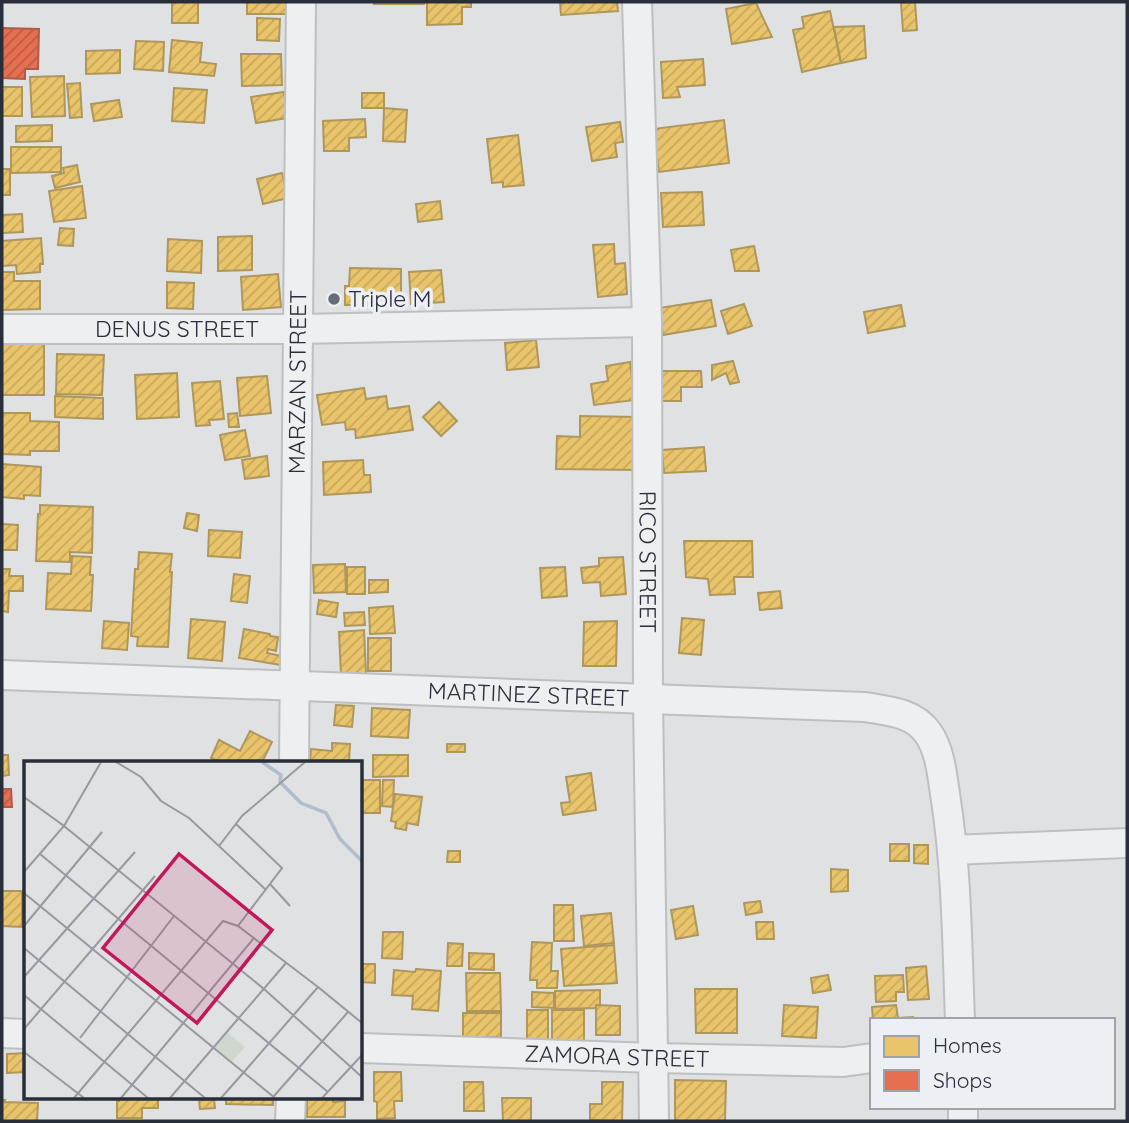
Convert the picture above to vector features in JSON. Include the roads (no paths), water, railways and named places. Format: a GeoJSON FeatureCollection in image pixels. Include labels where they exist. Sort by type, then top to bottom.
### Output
{"type":"FeatureCollection","features":[{"type":"Feature","properties":{"kind":"street","name":"MARZAN STREET"},"geometry":{"type":"LineString","coordinates":[[294,761],[301,2]]}},
{"type":"Feature","properties":{"kind":"street","name":"RICO STREET"},"geometry":{"type":"LineString","coordinates":[[638,2],[647,322],[648,698],[654,1121]]}},
{"type":"Feature","properties":{"kind":"street","name":"DENUS STREET"},"geometry":{"type":"LineString","coordinates":[[2,329],[299,329],[647,322]]}},
{"type":"Feature","properties":{"kind":"street","name":"MARTINEZ STREET"},"geometry":{"type":"LineString","coordinates":[[2,675],[865,707],[902,713],[918,722],[928,733],[942,770],[952,850],[960,1018]]}},
{"type":"Feature","properties":{"kind":"street"},"geometry":{"type":"LineString","coordinates":[[952,850],[1127,843]]}},
{"type":"Feature","properties":{"kind":"street"},"geometry":{"type":"LineString","coordinates":[[2,1033],[24,1034]]}},
{"type":"Feature","properties":{"kind":"street","name":"ZAMORA STREET"},"geometry":{"type":"LineString","coordinates":[[362,1048],[843,1062],[870,1058]]}},
{"type":"Feature","properties":{"kind":"street"},"geometry":{"type":"LineString","coordinates":[[290,1121],[291,1098]]}},
{"type":"Feature","properties":{"kind":"place","name":"Triple M"},"geometry":{"type":"Point","coordinates":[334,299]}}]}
